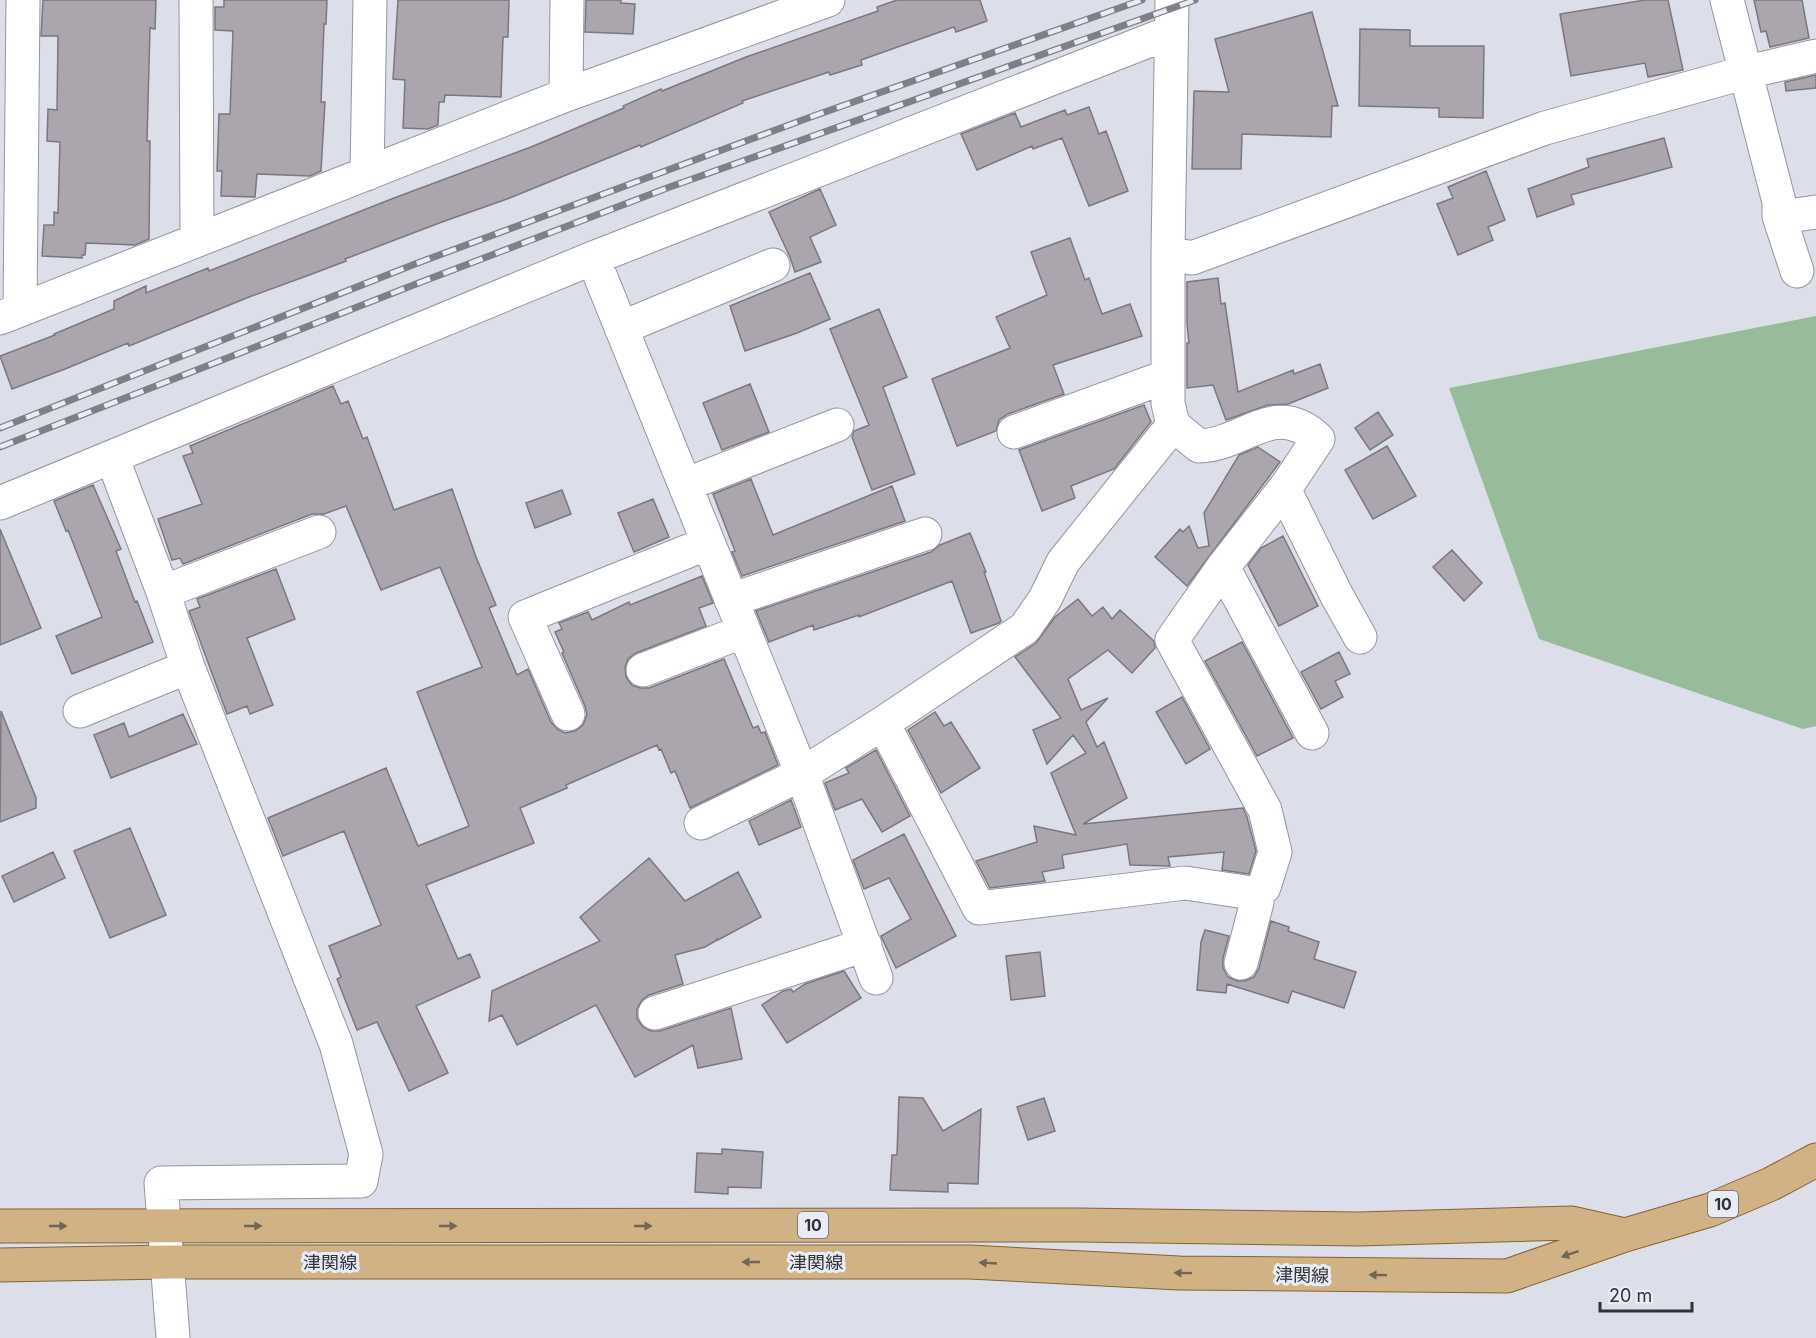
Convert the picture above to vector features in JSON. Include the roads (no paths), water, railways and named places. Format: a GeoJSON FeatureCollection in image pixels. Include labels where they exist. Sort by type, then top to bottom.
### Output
{"type":"FeatureCollection","features":[{"type":"Feature","properties":{"kind":"main road","name":"津関線"},"geometry":{"type":"LineString","coordinates":[[0,1265],[168,1262],[970,1262],[1179,1273],[1507,1276],[1625,1235],[1710,1210],[1771,1184],[1816,1160]]}},
{"type":"Feature","properties":{"kind":"main road","name":"津関線"},"geometry":{"type":"LineString","coordinates":[[0,1226],[1078,1225],[1359,1229],[1572,1223],[1625,1235]]}},
{"type":"Feature","properties":{"kind":"street"},"geometry":{"type":"LineString","coordinates":[[23,0],[10,313],[566,95],[828,0]]}},
{"type":"Feature","properties":{"kind":"street"},"geometry":{"type":"LineString","coordinates":[[196,0],[197,240]]}},
{"type":"Feature","properties":{"kind":"street"},"geometry":{"type":"LineString","coordinates":[[367,174],[370,0]]}},
{"type":"Feature","properties":{"kind":"street"},"geometry":{"type":"LineString","coordinates":[[566,95],[567,0]]}},
{"type":"Feature","properties":{"kind":"street"},"geometry":{"type":"LineString","coordinates":[[883,723],[979,908],[1185,883],[1252,893],[1264,887],[1275,852],[1265,810],[1172,640],[1223,567],[1284,489],[1318,439],[1308,430],[1293,424],[1273,421],[1214,446],[1199,446],[1173,425],[1168,403],[1172,0]]}},
{"type":"Feature","properties":{"kind":"street"},"geometry":{"type":"LineString","coordinates":[[1727,0],[1779,202],[1781,221],[1802,266]]}},
{"type":"Feature","properties":{"kind":"street"},"geometry":{"type":"LineString","coordinates":[[0,503],[593,258],[1171,33]]}},
{"type":"Feature","properties":{"kind":"street"},"geometry":{"type":"LineString","coordinates":[[1168,253],[1192,258],[1545,128],[1747,72],[1816,56]]}},
{"type":"Feature","properties":{"kind":"street"},"geometry":{"type":"LineString","coordinates":[[1781,221],[1816,212]]}},
{"type":"Feature","properties":{"kind":"street"},"geometry":{"type":"LineString","coordinates":[[593,258],[802,774],[876,978]]}},
{"type":"Feature","properties":{"kind":"street"},"geometry":{"type":"LineString","coordinates":[[621,328],[773,265]]}},
{"type":"Feature","properties":{"kind":"street"},"geometry":{"type":"LineString","coordinates":[[1014,432],[1168,376]]}},
{"type":"Feature","properties":{"kind":"street"},"geometry":{"type":"LineString","coordinates":[[685,485],[837,425]]}},
{"type":"Feature","properties":{"kind":"street"},"geometry":{"type":"LineString","coordinates":[[701,823],[802,774],[1025,628],[1045,599],[1063,562],[1173,425]]}},
{"type":"Feature","properties":{"kind":"street"},"geometry":{"type":"LineString","coordinates":[[112,457],[163,592],[188,668],[336,1044],[366,1154],[361,1181],[161,1183],[173,1338]]}},
{"type":"Feature","properties":{"kind":"street"},"geometry":{"type":"LineString","coordinates":[[1284,489],[1337,597],[1360,637]]}},
{"type":"Feature","properties":{"kind":"street"},"geometry":{"type":"LineString","coordinates":[[163,592],[319,532]]}},
{"type":"Feature","properties":{"kind":"street"},"geometry":{"type":"LineString","coordinates":[[731,600],[925,534]]}},
{"type":"Feature","properties":{"kind":"street"},"geometry":{"type":"LineString","coordinates":[[568,714],[525,617],[708,543]]}},
{"type":"Feature","properties":{"kind":"street"},"geometry":{"type":"LineString","coordinates":[[1223,567],[1312,733]]}},
{"type":"Feature","properties":{"kind":"street"},"geometry":{"type":"LineString","coordinates":[[643,670],[744,631]]}},
{"type":"Feature","properties":{"kind":"street"},"geometry":{"type":"LineString","coordinates":[[80,711],[188,668]]}},
{"type":"Feature","properties":{"kind":"street"},"geometry":{"type":"LineString","coordinates":[[1241,963],[1257,902],[1257,891]]}},
{"type":"Feature","properties":{"kind":"street"},"geometry":{"type":"LineString","coordinates":[[655,1013],[865,945]]}},
{"type":"Feature","properties":{"kind":"railway"},"geometry":{"type":"LineString","coordinates":[[0,428],[415,264],[808,118],[1142,0]]}},
{"type":"Feature","properties":{"kind":"railway"},"geometry":{"type":"LineString","coordinates":[[0,447],[667,188],[1195,0]]}}]}
